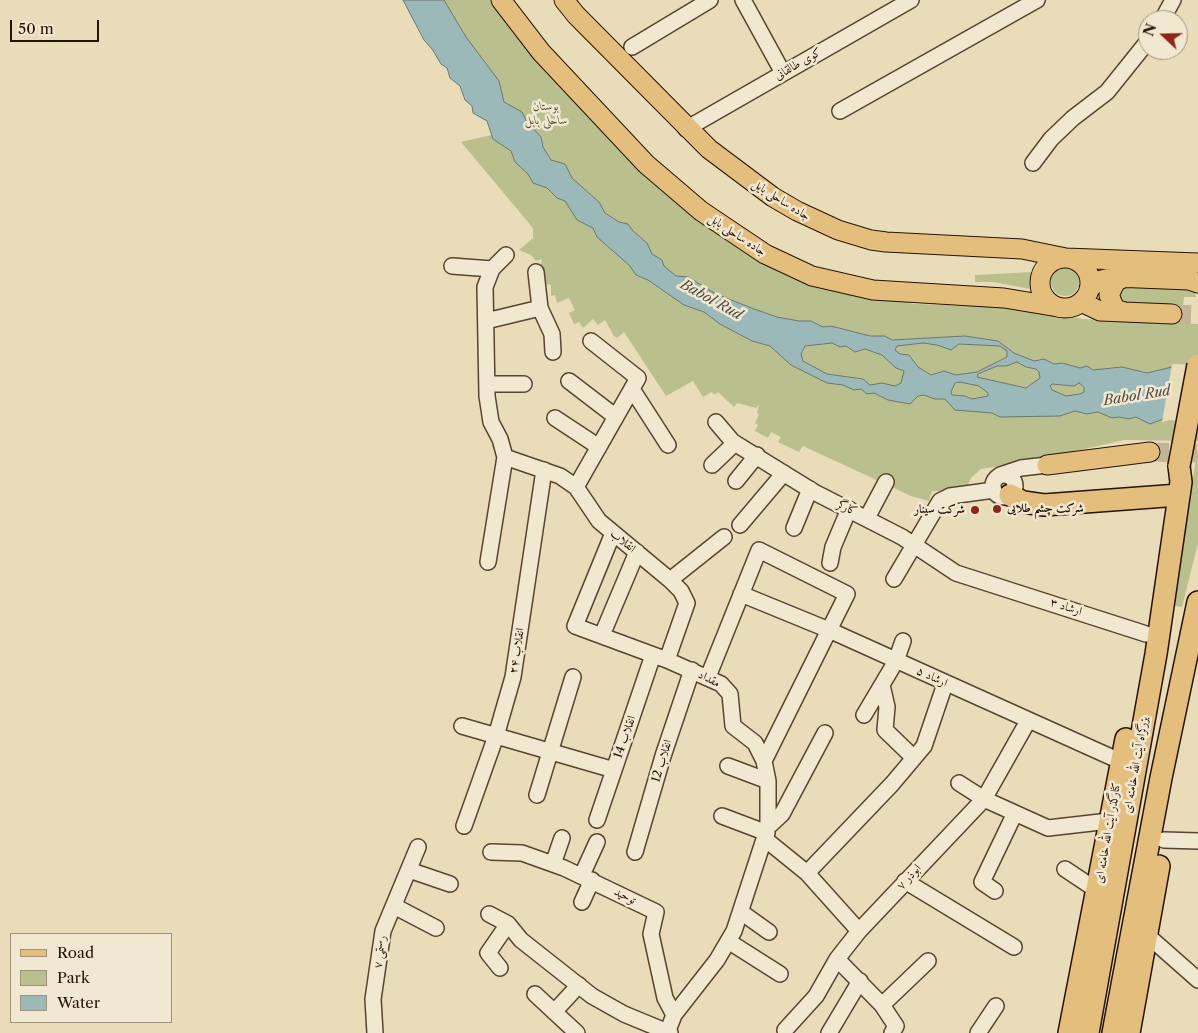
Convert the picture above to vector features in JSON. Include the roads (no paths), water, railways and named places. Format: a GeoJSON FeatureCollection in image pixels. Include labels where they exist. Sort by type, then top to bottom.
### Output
{"type":"FeatureCollection","features":[{"type":"Feature","properties":{"kind":"highway","name":"بزرگراه آیت الله خامنه ای"},"geometry":{"type":"LineString","coordinates":[[1088,1033],[1136,727],[1167,577],[1198,365]]}},
{"type":"Feature","properties":{"kind":"highway"},"geometry":{"type":"LineString","coordinates":[[1006,492],[1024,502],[1044,505],[1180,481]]}},
{"type":"Feature","properties":{"kind":"highway","name":"کنارگذر آیت الله خامنه ای"},"geometry":{"type":"LineString","coordinates":[[1069,1033],[1122,762],[1136,727],[1146,634],[1154,604],[1167,577]]}},
{"type":"Feature","properties":{"kind":"highway"},"geometry":{"type":"LineString","coordinates":[[1113,1033],[1132,970],[1169,779],[1198,602]]}},
{"type":"Feature","properties":{"kind":"highway"},"geometry":{"type":"LineString","coordinates":[[1129,1033],[1132,970],[1147,935],[1164,840],[1169,779],[1198,668]]}},
{"type":"Feature","properties":{"kind":"main road","name":"جاده ساحلی بابل"},"geometry":{"type":"LineString","coordinates":[[501,0],[540,52],[646,164],[701,211],[765,254],[812,276],[873,290],[1004,298],[1058,308]]}},
{"type":"Feature","properties":{"kind":"main road","name":"جاده ساحلی بایل"},"geometry":{"type":"LineString","coordinates":[[564,0],[686,129],[708,149],[773,196],[821,224],[854,236],[886,242],[1027,249],[1066,258]]}},
{"type":"Feature","properties":{"kind":"main road"},"geometry":{"type":"LineString","coordinates":[[1066,258],[1075,260],[1084,267],[1089,278],[1085,296]]}},
{"type":"Feature","properties":{"kind":"main road"},"geometry":{"type":"LineString","coordinates":[[1198,263],[1066,258],[1058,259],[1048,264],[1040,280],[1044,297],[1058,308],[1069,308],[1104,280],[1126,278],[1189,280],[1198,283]]}},
{"type":"Feature","properties":{"kind":"main road"},"geometry":{"type":"LineString","coordinates":[[1125,312],[1115,309],[1109,295],[1116,281],[1126,278]]}},
{"type":"Feature","properties":{"kind":"main road"},"geometry":{"type":"LineString","coordinates":[[1085,296],[1100,311],[1172,314]]}},
{"type":"Feature","properties":{"kind":"main road"},"geometry":{"type":"LineString","coordinates":[[1047,465],[1150,452]]}},
{"type":"Feature","properties":{"kind":"street"},"geometry":{"type":"LineString","coordinates":[[632,47],[710,0]]}},
{"type":"Feature","properties":{"kind":"street"},"geometry":{"type":"LineString","coordinates":[[743,0],[783,73]]}},
{"type":"Feature","properties":{"kind":"street","name":"کوی طالقانی"},"geometry":{"type":"LineString","coordinates":[[686,129],[911,0]]}},
{"type":"Feature","properties":{"kind":"street"},"geometry":{"type":"LineString","coordinates":[[840,111],[1037,0]]}},
{"type":"Feature","properties":{"kind":"street"},"geometry":{"type":"LineString","coordinates":[[1033,162],[1073,118],[1107,92],[1138,53]]}},
{"type":"Feature","properties":{"kind":"street"},"geometry":{"type":"LineString","coordinates":[[488,562],[504,456],[500,439],[491,422],[487,384],[485,288],[492,269],[506,255]]}},
{"type":"Feature","properties":{"kind":"street"},"geometry":{"type":"LineString","coordinates":[[452,266],[492,269]]}},
{"type":"Feature","properties":{"kind":"street"},"geometry":{"type":"LineString","coordinates":[[536,272],[540,308],[552,334],[553,352]]}},
{"type":"Feature","properties":{"kind":"street"},"geometry":{"type":"LineString","coordinates":[[486,322],[540,308]]}},
{"type":"Feature","properties":{"kind":"street"},"geometry":{"type":"LineString","coordinates":[[591,341],[635,383],[668,445]]}},
{"type":"Feature","properties":{"kind":"street"},"geometry":{"type":"LineString","coordinates":[[569,381],[616,417]]}},
{"type":"Feature","properties":{"kind":"street"},"geometry":{"type":"LineString","coordinates":[[576,487],[635,383]]}},
{"type":"Feature","properties":{"kind":"street"},"geometry":{"type":"LineString","coordinates":[[487,384],[524,384]]}},
{"type":"Feature","properties":{"kind":"street"},"geometry":{"type":"LineString","coordinates":[[555,418],[599,447]]}},
{"type":"Feature","properties":{"kind":"street","name":"کارگر"},"geometry":{"type":"LineString","coordinates":[[716,422],[735,443],[810,490],[867,518],[956,573],[986,582]]}},
{"type":"Feature","properties":{"kind":"street"},"geometry":{"type":"LineString","coordinates":[[712,465],[735,443]]}},
{"type":"Feature","properties":{"kind":"street","name":"انقلاب"},"geometry":{"type":"LineString","coordinates":[[504,456],[560,476],[576,487],[599,521],[670,580],[681,592],[687,603],[660,658]]}},
{"type":"Feature","properties":{"kind":"street"},"geometry":{"type":"LineString","coordinates":[[736,481],[757,456]]}},
{"type":"Feature","properties":{"kind":"street"},"geometry":{"type":"LineString","coordinates":[[1006,492],[1014,481],[1011,477],[1000,475],[1021,468],[1047,465]]}},
{"type":"Feature","properties":{"kind":"street"},"geometry":{"type":"LineString","coordinates":[[894,578],[940,501],[950,496],[1006,492],[1027,476],[1047,465]]}},
{"type":"Feature","properties":{"kind":"street","name":"انقلاب ۲۴"},"geometry":{"type":"LineString","coordinates":[[464,826],[496,736],[514,677],[544,470]]}},
{"type":"Feature","properties":{"kind":"street"},"geometry":{"type":"LineString","coordinates":[[740,525],[784,473]]}},
{"type":"Feature","properties":{"kind":"street"},"geometry":{"type":"LineString","coordinates":[[867,518],[886,482]]}},
{"type":"Feature","properties":{"kind":"street"},"geometry":{"type":"LineString","coordinates":[[794,528],[810,490]]}},
{"type":"Feature","properties":{"kind":"street"},"geometry":{"type":"LineString","coordinates":[[830,563],[834,547],[849,509]]}},
{"type":"Feature","properties":{"kind":"street","name":"مقداد"},"geometry":{"type":"LineString","coordinates":[[613,533],[575,626],[692,670],[722,684],[730,694],[733,726],[755,744],[764,761],[768,781],[767,833]]}},
{"type":"Feature","properties":{"kind":"street"},"geometry":{"type":"LineString","coordinates":[[670,580],[724,537]]}},
{"type":"Feature","properties":{"kind":"street"},"geometry":{"type":"LineString","coordinates":[[708,677],[759,550],[847,594],[764,761]]}},
{"type":"Feature","properties":{"kind":"street"},"geometry":{"type":"LineString","coordinates":[[605,628],[637,552]]}},
{"type":"Feature","properties":{"kind":"street","name":"ارشاد ۳"},"geometry":{"type":"LineString","coordinates":[[986,582],[1146,634]]}},
{"type":"Feature","properties":{"kind":"street","name":"ارشاد ۵"},"geometry":{"type":"LineString","coordinates":[[741,594],[829,630],[945,684],[1122,762]]}},
{"type":"Feature","properties":{"kind":"street"},"geometry":{"type":"LineString","coordinates":[[864,716],[896,661],[903,641]]}},
{"type":"Feature","properties":{"kind":"street","name":"انقلاب 14"},"geometry":{"type":"LineString","coordinates":[[597,820],[614,770],[660,658]]}},
{"type":"Feature","properties":{"kind":"street","name":"انقلاب 12"},"geometry":{"type":"LineString","coordinates":[[636,852],[663,756],[692,670]]}},
{"type":"Feature","properties":{"kind":"street"},"geometry":{"type":"LineString","coordinates":[[537,795],[573,677]]}},
{"type":"Feature","properties":{"kind":"street"},"geometry":{"type":"LineString","coordinates":[[807,873],[892,784],[924,746],[945,684]]}},
{"type":"Feature","properties":{"kind":"street"},"geometry":{"type":"LineString","coordinates":[[882,685],[887,707],[885,730],[914,758]]}},
{"type":"Feature","properties":{"kind":"street","name":"ابوذر ۷"},"geometry":{"type":"LineString","coordinates":[[785,1030],[816,996],[836,959],[859,931],[984,799],[1028,721]]}},
{"type":"Feature","properties":{"kind":"street"},"geometry":{"type":"LineString","coordinates":[[462,726],[614,770]]}},
{"type":"Feature","properties":{"kind":"street"},"geometry":{"type":"LineString","coordinates":[[490,914],[508,924],[521,940],[579,985],[624,1014],[668,1033],[674,1016],[717,960],[728,941],[741,912],[767,833],[782,814],[825,732]]}},
{"type":"Feature","properties":{"kind":"street"},"geometry":{"type":"LineString","coordinates":[[728,766],[768,781]]}},
{"type":"Feature","properties":{"kind":"street"},"geometry":{"type":"LineString","coordinates":[[959,783],[984,799],[1048,828],[1110,821]]}},
{"type":"Feature","properties":{"kind":"street"},"geometry":{"type":"LineString","coordinates":[[995,891],[982,882],[1015,813]]}},
{"type":"Feature","properties":{"kind":"street"},"geometry":{"type":"LineString","coordinates":[[722,816],[767,833],[807,873],[859,931]]}},
{"type":"Feature","properties":{"kind":"street"},"geometry":{"type":"LineString","coordinates":[[553,864],[562,838]]}},
{"type":"Feature","properties":{"kind":"street"},"geometry":{"type":"LineString","coordinates":[[1164,840],[1198,840]]}},
{"type":"Feature","properties":{"kind":"street"},"geometry":{"type":"LineString","coordinates":[[582,902],[597,842]]}},
{"type":"Feature","properties":{"kind":"street","name":"رستمی ۷"},"geometry":{"type":"LineString","coordinates":[[375,1033],[374,999],[383,931],[418,847]]}},
{"type":"Feature","properties":{"kind":"street","name":"توحید"},"geometry":{"type":"LineString","coordinates":[[491,852],[522,853],[553,864],[587,878],[656,912],[651,934],[665,998],[674,1016]]}},
{"type":"Feature","properties":{"kind":"street"},"geometry":{"type":"LineString","coordinates":[[1065,869],[1098,891]]}},
{"type":"Feature","properties":{"kind":"street"},"geometry":{"type":"LineString","coordinates":[[409,870],[450,884]]}},
{"type":"Feature","properties":{"kind":"street"},"geometry":{"type":"LineString","coordinates":[[905,881],[1014,947]]}},
{"type":"Feature","properties":{"kind":"street"},"geometry":{"type":"LineString","coordinates":[[394,906],[436,928]]}},
{"type":"Feature","properties":{"kind":"street"},"geometry":{"type":"LineString","coordinates":[[741,912],[769,932]]}},
{"type":"Feature","properties":{"kind":"street"},"geometry":{"type":"LineString","coordinates":[[500,968],[488,953],[508,924]]}},
{"type":"Feature","properties":{"kind":"street"},"geometry":{"type":"LineString","coordinates":[[1147,935],[1198,980]]}},
{"type":"Feature","properties":{"kind":"street"},"geometry":{"type":"LineString","coordinates":[[728,941],[780,974]]}},
{"type":"Feature","properties":{"kind":"street"},"geometry":{"type":"LineString","coordinates":[[836,959],[882,1005],[894,1030]]}},
{"type":"Feature","properties":{"kind":"street"},"geometry":{"type":"LineString","coordinates":[[882,1005],[928,961]]}},
{"type":"Feature","properties":{"kind":"street"},"geometry":{"type":"LineString","coordinates":[[829,1032],[860,981]]}},
{"type":"Feature","properties":{"kind":"street"},"geometry":{"type":"LineString","coordinates":[[554,1012],[579,985]]}},
{"type":"Feature","properties":{"kind":"street"},"geometry":{"type":"LineString","coordinates":[[535,994],[577,1033]]}},
{"type":"Feature","properties":{"kind":"street"},"geometry":{"type":"LineString","coordinates":[[978,1033],[996,1006]]}},
{"type":"Feature","properties":{"kind":"water","name":"Babol Rud"},"geometry":{"type":"Polygon","coordinates":[[[403,0],[444,0],[466,37],[499,81],[504,102],[522,112],[527,122],[541,137],[543,147],[551,160],[565,164],[572,178],[599,202],[605,213],[619,222],[628,224],[647,243],[652,254],[662,260],[664,266],[676,276],[688,277],[716,294],[777,317],[811,321],[823,327],[831,326],[870,336],[885,336],[892,340],[965,336],[998,341],[1014,353],[1034,361],[1044,359],[1054,364],[1062,363],[1080,368],[1087,366],[1093,370],[1122,367],[1147,373],[1172,367],[1166,418],[1150,424],[1136,417],[1129,419],[1112,418],[1098,412],[1087,414],[1075,411],[1060,416],[1000,417],[992,413],[955,410],[945,399],[935,399],[924,395],[918,396],[910,404],[888,400],[874,393],[867,394],[861,389],[854,390],[843,385],[827,383],[791,365],[770,346],[752,341],[720,324],[704,312],[684,305],[648,280],[636,275],[629,265],[597,237],[593,228],[577,220],[565,201],[557,198],[547,188],[533,183],[528,174],[515,162],[511,151],[493,139],[487,121],[473,113],[472,106],[465,100],[460,86],[450,78],[447,68],[441,64],[424,40],[403,0]],[[832,343],[805,346],[801,354],[803,361],[827,374],[863,379],[870,385],[882,383],[895,386],[901,383],[904,371],[896,368],[882,355],[865,349],[855,352],[846,346],[840,347],[832,343]],[[923,343],[897,346],[895,350],[900,354],[909,355],[918,367],[931,375],[944,371],[956,375],[977,372],[1007,357],[1007,351],[1000,346],[959,344],[951,350],[923,343]],[[1017,362],[1006,366],[997,366],[978,374],[977,377],[1026,388],[1040,378],[1039,372],[1036,369],[1026,367],[1017,362]],[[960,382],[955,383],[951,392],[952,395],[965,396],[972,399],[988,396],[988,393],[979,386],[960,382]],[[1079,383],[1074,386],[1052,384],[1050,386],[1052,390],[1066,396],[1084,392],[1084,387],[1079,383]]]}},
{"type":"Feature","properties":{"kind":"tunnel"},"geometry":{"type":"LineString","coordinates":[[1172,314],[1198,315]]}},
{"type":"Feature","properties":{"kind":"tunnel"},"geometry":{"type":"LineString","coordinates":[[1150,452],[1198,453]]}},
{"type":"Feature","properties":{"kind":"place","name":"شرکت چشم طلایی"},"geometry":{"type":"Point","coordinates":[997,509]}},
{"type":"Feature","properties":{"kind":"place","name":"شرکت سینار"},"geometry":{"type":"Point","coordinates":[975,510]}},
{"type":"Feature","properties":{"kind":"park label","name":"بوستان ساحلی بابل"},"geometry":{"type":"Point","coordinates":[546,114]}}]}
